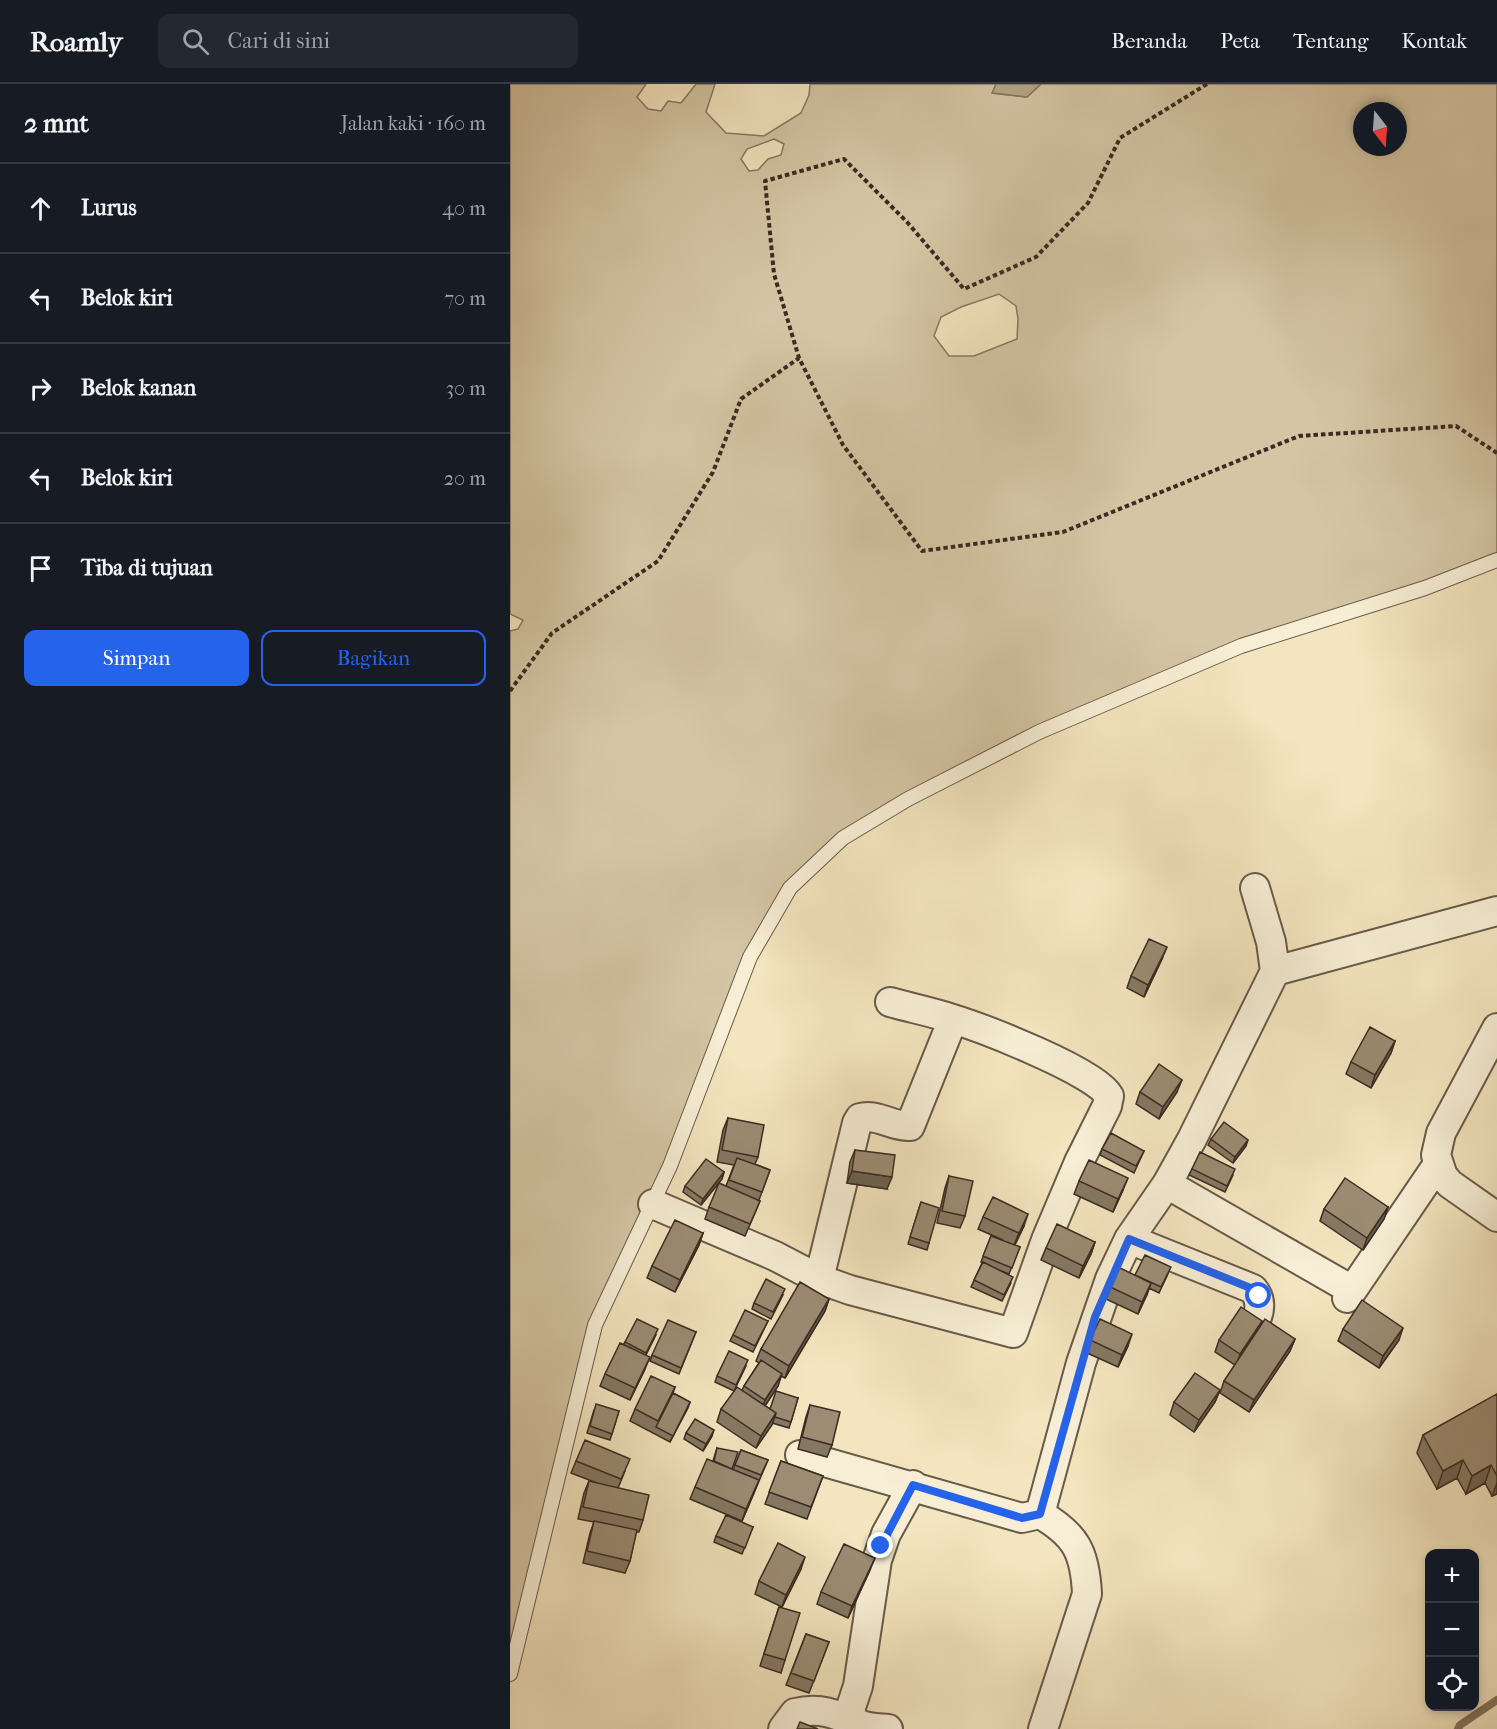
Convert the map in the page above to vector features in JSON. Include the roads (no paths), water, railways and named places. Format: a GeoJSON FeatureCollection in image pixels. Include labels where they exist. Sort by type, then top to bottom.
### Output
{"type":"FeatureCollection","features":[{"type":"Feature","properties":{"kind":"street"},"geometry":{"type":"LineString","coordinates":[[1040,1514],[1086,1344],[1110,1279],[1129,1239],[1167,1184],[1215,1096],[1259,998],[1275,970],[1271,942],[1254,888]]}},
{"type":"Feature","properties":{"kind":"street"},"geometry":{"type":"LineString","coordinates":[[1275,970],[1497,911]]}},
{"type":"Feature","properties":{"kind":"street"},"geometry":{"type":"LineString","coordinates":[[653,1204],[776,1256],[819,1279],[850,1290],[1013,1333],[1046,1240],[1079,1162],[1107,1106],[1109,1096],[1098,1085],[1048,1056],[953,1019],[890,1002]]}},
{"type":"Feature","properties":{"kind":"street"},"geometry":{"type":"LineString","coordinates":[[819,1279],[857,1123],[860,1118],[869,1115],[899,1127],[910,1126],[953,1019]]}},
{"type":"Feature","properties":{"kind":"street"},"geometry":{"type":"LineString","coordinates":[[1497,1028],[1441,1133],[1437,1147],[1438,1164],[1450,1184],[1497,1217]]}},
{"type":"Feature","properties":{"kind":"street"},"geometry":{"type":"LineString","coordinates":[[1167,1184],[1350,1294],[1438,1164]]}},
{"type":"Feature","properties":{"kind":"street"},"geometry":{"type":"LineString","coordinates":[[1129,1239],[1253,1289],[1259,1296],[1260,1306],[1253,1326]]}},
{"type":"Feature","properties":{"kind":"street"},"geometry":{"type":"LineString","coordinates":[[800,1455],[913,1485],[1022,1518],[1040,1514],[1060,1526],[1074,1539],[1086,1578],[1087,1594],[1043,1729]]}},
{"type":"Feature","properties":{"kind":"street"},"geometry":{"type":"LineString","coordinates":[[853,1719],[850,1710],[858,1686],[877,1560],[886,1534],[913,1485]]}},
{"type":"Feature","properties":{"kind":"street"},"geometry":{"type":"LineString","coordinates":[[783,1729],[795,1713],[812,1709],[853,1719],[859,1724],[888,1729]]}},
{"type":"Feature","properties":{"kind":"lane"},"geometry":{"type":"LineString","coordinates":[[510,1674],[595,1325],[670,1166],[750,957],[790,888],[843,838],[908,799],[1060,723],[1241,646],[1425,588],[1497,560]]}},
{"type":"Feature","properties":{"kind":"waterway"},"geometry":{"type":"LineString","coordinates":[[1458,1729],[1460,1725],[1497,1700]]}}]}
